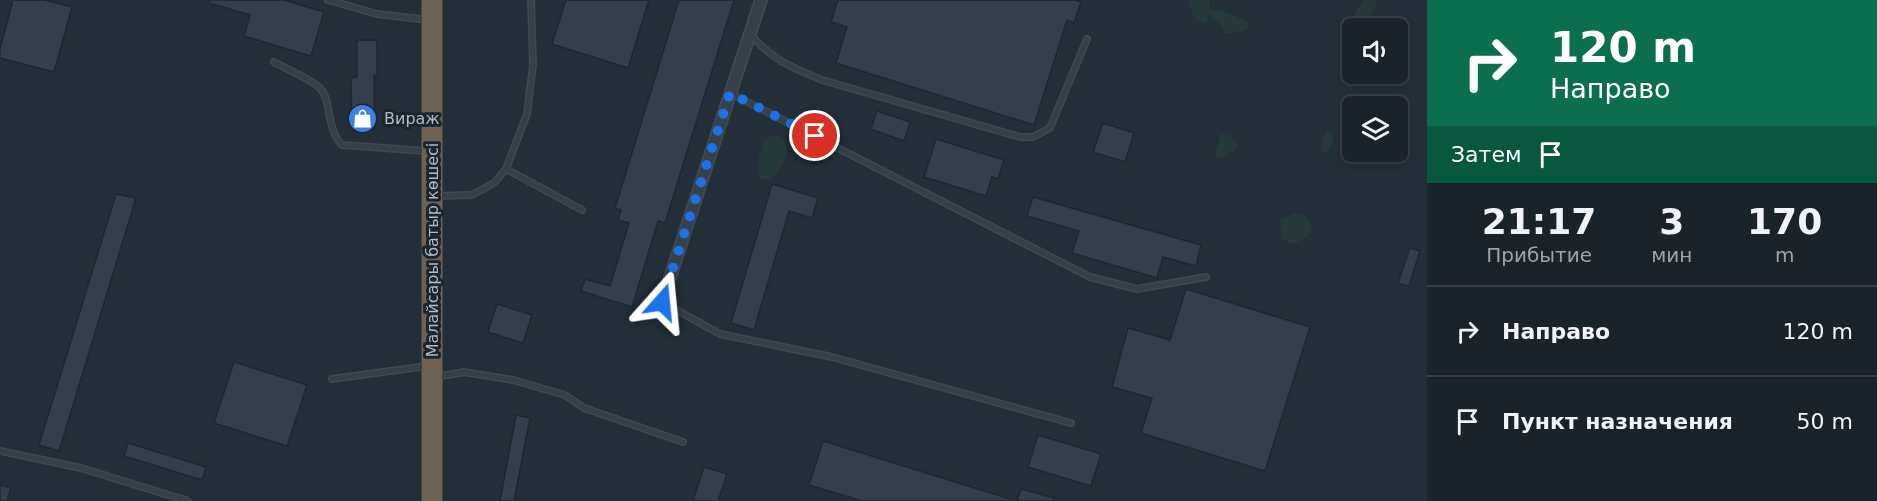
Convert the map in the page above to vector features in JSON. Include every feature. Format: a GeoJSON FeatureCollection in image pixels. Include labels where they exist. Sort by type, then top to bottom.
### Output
{"type":"FeatureCollection","features":[{"type":"Feature","properties":{"kind":"highway","name":"Малайсары батыр көшесі"},"geometry":{"type":"LineString","coordinates":[[432,0],[432,501]]}},
{"type":"Feature","properties":{"kind":"street"},"geometry":{"type":"LineString","coordinates":[[662,302],[760,0]]}},
{"type":"Feature","properties":{"kind":"lane"},"geometry":{"type":"LineString","coordinates":[[328,0],[377,14],[432,21]]}},
{"type":"Feature","properties":{"kind":"lane"},"geometry":{"type":"LineString","coordinates":[[432,196],[472,195],[494,183],[506,169],[527,114],[533,65],[531,0]]}},
{"type":"Feature","properties":{"kind":"lane"},"geometry":{"type":"LineString","coordinates":[[750,33],[766,52],[791,67],[822,80],[1020,137],[1033,137],[1050,129],[1087,39]]}},
{"type":"Feature","properties":{"kind":"lane"},"geometry":{"type":"LineString","coordinates":[[274,62],[320,88],[326,99],[334,132],[342,145],[432,152]]}},
{"type":"Feature","properties":{"kind":"lane"},"geometry":{"type":"LineString","coordinates":[[730,93],[1090,277],[1137,289],[1206,277]]}},
{"type":"Feature","properties":{"kind":"lane"},"geometry":{"type":"LineString","coordinates":[[506,169],[582,210]]}},
{"type":"Feature","properties":{"kind":"lane"},"geometry":{"type":"LineString","coordinates":[[662,302],[720,334],[832,357],[1071,423]]}},
{"type":"Feature","properties":{"kind":"lane"},"geometry":{"type":"LineString","coordinates":[[332,378],[464,372],[513,380],[565,395],[584,408],[683,442]]}},
{"type":"Feature","properties":{"kind":"lane"},"geometry":{"type":"LineString","coordinates":[[0,451],[81,468],[188,501]]}},
{"type":"Feature","properties":{"kind":"green space"},"geometry":{"type":"Polygon","coordinates":[[[1189,0],[1210,0],[1209,9],[1223,11],[1251,23],[1246,31],[1225,34],[1221,25],[1209,15],[1206,24],[1195,20],[1189,0]]]}},
{"type":"Feature","properties":{"kind":"green space"},"geometry":{"type":"Polygon","coordinates":[[[1363,0],[1378,0],[1371,18],[1353,18],[1363,0]]]}},
{"type":"Feature","properties":{"kind":"green space"},"geometry":{"type":"Polygon","coordinates":[[[1347,84],[1355,84],[1352,90],[1347,84]]]}},
{"type":"Feature","properties":{"kind":"green space"},"geometry":{"type":"Polygon","coordinates":[[[1328,130],[1334,135],[1327,153],[1321,150],[1322,140],[1328,130]]]}},
{"type":"Feature","properties":{"kind":"green space"},"geometry":{"type":"Polygon","coordinates":[[[1221,134],[1232,137],[1239,147],[1225,157],[1218,158],[1215,153],[1221,134]]]}},
{"type":"Feature","properties":{"kind":"green space"},"geometry":{"type":"Polygon","coordinates":[[[776,135],[784,140],[788,152],[778,173],[768,180],[760,178],[757,163],[765,138],[776,135]]]}},
{"type":"Feature","properties":{"kind":"green space"},"geometry":{"type":"Polygon","coordinates":[[[1294,213],[1307,217],[1312,230],[1307,237],[1293,244],[1282,239],[1280,225],[1281,219],[1294,213]]]}},
{"type":"Feature","properties":{"kind":"building"},"geometry":{"type":"Polygon","coordinates":[[[13,0],[45,0],[72,7],[54,72],[0,58],[0,49],[13,0]]]}},
{"type":"Feature","properties":{"kind":"building"},"geometry":{"type":"Polygon","coordinates":[[[210,0],[284,0],[324,12],[311,56],[244,36],[250,15],[209,3],[210,0]]]}},
{"type":"Feature","properties":{"kind":"building"},"geometry":{"type":"Polygon","coordinates":[[[566,0],[649,0],[628,68],[552,44],[566,0]]]}},
{"type":"Feature","properties":{"kind":"building"},"geometry":{"type":"Polygon","coordinates":[[[679,0],[734,0],[665,223],[658,221],[632,307],[581,291],[585,279],[610,286],[629,223],[618,220],[621,210],[615,208],[679,0]]]}},
{"type":"Feature","properties":{"kind":"building"},"geometry":{"type":"Polygon","coordinates":[[[838,0],[1074,0],[1081,2],[1074,23],[1067,20],[1034,125],[836,63],[847,27],[831,22],[838,0]]]}},
{"type":"Feature","properties":{"kind":"building"},"geometry":{"type":"Polygon","coordinates":[[[357,40],[377,40],[377,75],[374,75],[375,129],[352,130],[351,78],[357,77],[357,40]]]}},
{"type":"Feature","properties":{"kind":"building"},"geometry":{"type":"Polygon","coordinates":[[[877,111],[910,122],[904,141],[871,129],[877,111]]]}},
{"type":"Feature","properties":{"kind":"building"},"geometry":{"type":"Polygon","coordinates":[[[1103,123],[1134,133],[1125,162],[1093,152],[1103,123]]]}},
{"type":"Feature","properties":{"kind":"building"},"geometry":{"type":"Polygon","coordinates":[[[936,139],[1004,160],[998,179],[992,177],[986,196],[924,177],[936,139]]]}},
{"type":"Feature","properties":{"kind":"building"},"geometry":{"type":"Polygon","coordinates":[[[772,184],[818,198],[812,218],[789,211],[754,330],[731,323],[772,184]]]}},
{"type":"Feature","properties":{"kind":"building"},"geometry":{"type":"Polygon","coordinates":[[[116,194],[136,198],[59,451],[39,445],[116,194]]]}},
{"type":"Feature","properties":{"kind":"building"},"geometry":{"type":"Polygon","coordinates":[[[1033,197],[1201,245],[1196,266],[1163,257],[1157,278],[1072,253],[1079,231],[1027,216],[1033,197]]]}},
{"type":"Feature","properties":{"kind":"building"},"geometry":{"type":"Polygon","coordinates":[[[1410,248],[1420,251],[1409,286],[1398,283],[1410,248]]]}},
{"type":"Feature","properties":{"kind":"building"},"geometry":{"type":"Polygon","coordinates":[[[1186,289],[1310,327],[1265,471],[1141,433],[1152,398],[1112,387],[1128,328],[1170,340],[1186,289]]]}},
{"type":"Feature","properties":{"kind":"building"},"geometry":{"type":"Polygon","coordinates":[[[497,304],[532,315],[523,343],[488,332],[497,304]]]}},
{"type":"Feature","properties":{"kind":"building"},"geometry":{"type":"Polygon","coordinates":[[[234,362],[307,385],[287,446],[214,423],[234,362]]]}},
{"type":"Feature","properties":{"kind":"building"},"geometry":{"type":"Polygon","coordinates":[[[516,415],[530,418],[514,501],[500,501],[516,415]]]}},
{"type":"Feature","properties":{"kind":"building"},"geometry":{"type":"Polygon","coordinates":[[[1038,435],[1101,454],[1091,486],[1028,467],[1038,435]]]}},
{"type":"Feature","properties":{"kind":"building"},"geometry":{"type":"Polygon","coordinates":[[[823,441],[1010,499],[1010,501],[862,501],[809,485],[823,441]]]}},
{"type":"Feature","properties":{"kind":"building"},"geometry":{"type":"Polygon","coordinates":[[[128,443],[206,467],[202,480],[124,456],[128,443]]]}},
{"type":"Feature","properties":{"kind":"building"},"geometry":{"type":"Polygon","coordinates":[[[704,467],[727,474],[718,501],[693,501],[704,467]]]}},
{"type":"Feature","properties":{"kind":"building"},"geometry":{"type":"Polygon","coordinates":[[[0,485],[11,488],[7,501],[0,501],[0,485]]]}},
{"type":"Feature","properties":{"kind":"building"},"geometry":{"type":"Polygon","coordinates":[[[1021,489],[1054,498],[1054,501],[1017,501],[1021,489]]]}},
{"type":"Feature","properties":{"kind":"place","name":"Вираж"},"geometry":{"type":"Point","coordinates":[363,118]}},
{"type":"Feature","properties":{"kind":"route"},"geometry":{"type":"LineString","coordinates":[[662,302],[730,93],[815,136]]}}]}
